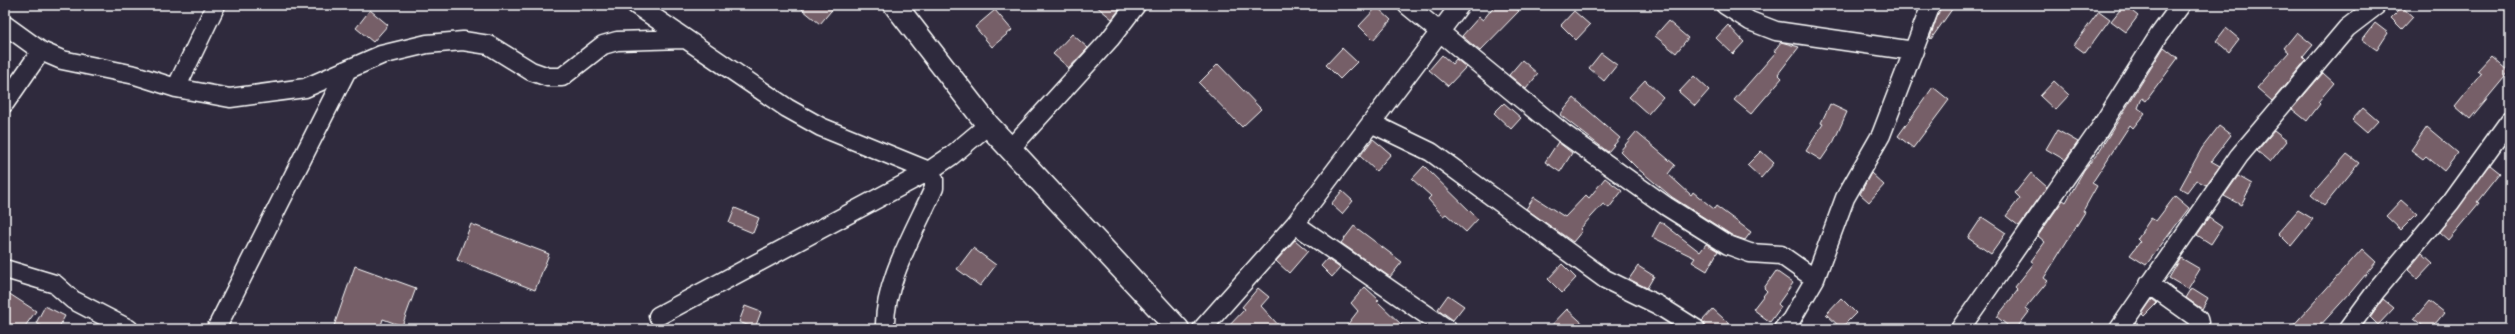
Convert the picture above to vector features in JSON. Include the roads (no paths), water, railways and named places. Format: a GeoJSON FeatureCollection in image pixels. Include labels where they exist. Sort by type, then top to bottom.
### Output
{"type":"FeatureCollection","features":[{"type":"Feature","properties":{"kind":"main road"},"geometry":{"type":"LineString","coordinates":[[896,5],[988,125],[1178,329]]}},
{"type":"Feature","properties":{"kind":"street"},"geometry":{"type":"LineString","coordinates":[[176,88],[216,5]]}},
{"type":"Feature","properties":{"kind":"street"},"geometry":{"type":"LineString","coordinates":[[636,5],[787,108],[814,123],[929,171],[934,178],[934,188],[889,294],[881,325]]}},
{"type":"Feature","properties":{"kind":"street"},"geometry":{"type":"LineString","coordinates":[[1010,149],[1110,39],[1136,5]]}},
{"type":"Feature","properties":{"kind":"street"},"geometry":{"type":"LineString","coordinates":[[1407,5],[1563,133],[1666,206],[1728,245],[1750,253],[1781,255],[1815,279]]}},
{"type":"Feature","properties":{"kind":"street"},"geometry":{"type":"LineString","coordinates":[[1202,329],[1295,224],[1460,5]]}},
{"type":"Feature","properties":{"kind":"street"},"geometry":{"type":"LineString","coordinates":[[1725,5],[1750,21],[1776,31],[1914,51]]}},
{"type":"Feature","properties":{"kind":"street"},"geometry":{"type":"LineString","coordinates":[[1783,329],[1791,320],[1815,279],[1845,198],[1881,135],[1931,5]]}},
{"type":"Feature","properties":{"kind":"street"},"geometry":{"type":"LineString","coordinates":[[1960,329],[2099,130],[2158,34],[2181,5]]}},
{"type":"Feature","properties":{"kind":"street"},"geometry":{"type":"LineString","coordinates":[[2119,329],[2239,156],[2347,28],[2377,5]]}},
{"type":"Feature","properties":{"kind":"street"},"geometry":{"type":"LineString","coordinates":[[5,25],[41,51],[62,60],[135,75],[176,88],[230,98],[305,88],[346,72],[381,55],[427,44],[463,41],[489,45],[531,71],[548,77],[562,77],[603,45],[617,41],[684,39]]}},
{"type":"Feature","properties":{"kind":"street"},"geometry":{"type":"LineString","coordinates":[[5,103],[41,51]]}},
{"type":"Feature","properties":{"kind":"street"},"geometry":{"type":"LineString","coordinates":[[216,329],[346,72]]}},
{"type":"Feature","properties":{"kind":"street"},"geometry":{"type":"LineString","coordinates":[[2348,329],[2376,291],[2450,203],[2510,120]]}},
{"type":"Feature","properties":{"kind":"street"},"geometry":{"type":"LineString","coordinates":[[1371,123],[1431,152],[1605,279],[1658,305],[1696,329]]}},
{"type":"Feature","properties":{"kind":"street"},"geometry":{"type":"LineString","coordinates":[[658,316],[929,171],[951,156],[988,125]]}},
{"type":"Feature","properties":{"kind":"street"},"geometry":{"type":"LineString","coordinates":[[1295,224],[1447,329]]}},
{"type":"Feature","properties":{"kind":"street"},"geometry":{"type":"LineString","coordinates":[[5,269],[55,284],[73,300],[129,329]]}},
{"type":"Feature","properties":{"kind":"street"},"geometry":{"type":"LineString","coordinates":[[2149,284],[2198,319],[2200,323],[2197,329]]}}]}
